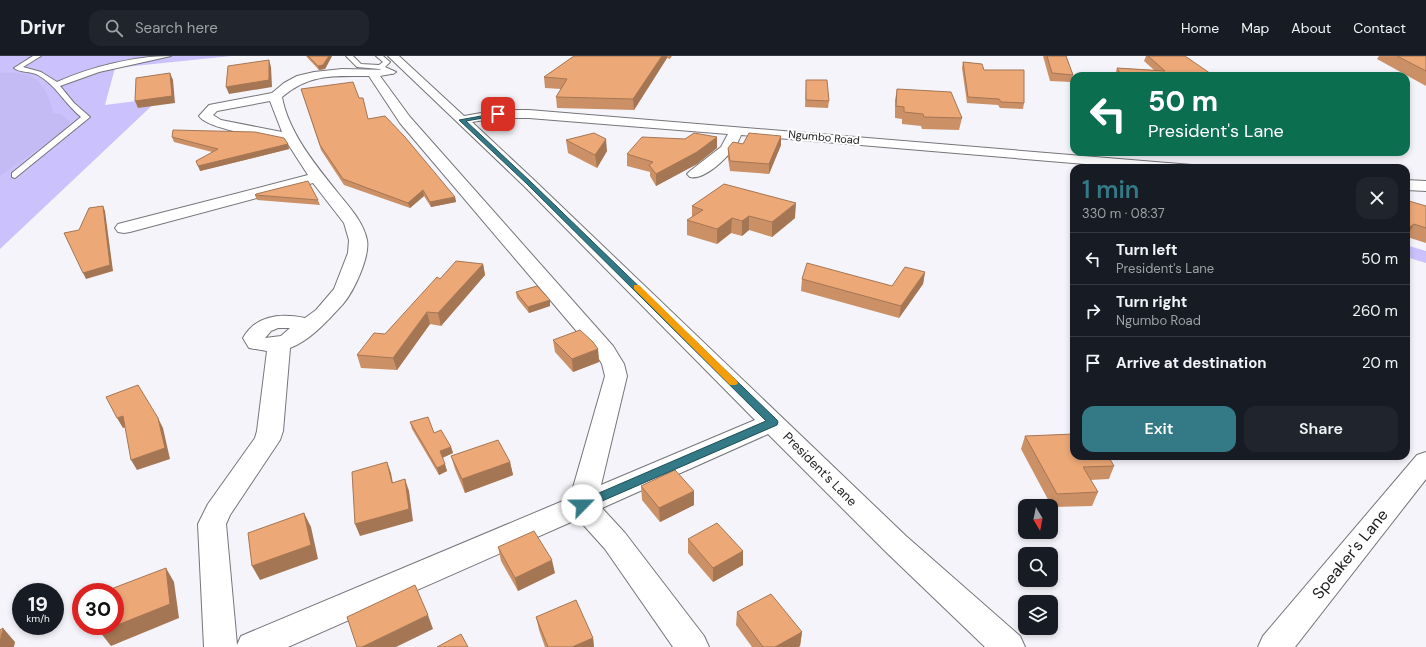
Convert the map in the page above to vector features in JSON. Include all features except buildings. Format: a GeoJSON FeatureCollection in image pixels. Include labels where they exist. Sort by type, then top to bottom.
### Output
{"type":"FeatureCollection","features":[{"type":"Feature","properties":{"kind":"street"},"geometry":{"type":"LineString","coordinates":[[291,138],[217,123],[205,116],[213,108],[276,96],[286,86],[294,81],[313,74],[388,66],[405,120],[605,351],[613,364],[616,376],[582,505]]}},
{"type":"Feature","properties":{"kind":"street","name":"President's Lane"},"geometry":{"type":"LineString","coordinates":[[388,66],[461,120],[529,183],[896,544],[1008,647]]}},
{"type":"Feature","properties":{"kind":"street"},"geometry":{"type":"LineString","coordinates":[[221,647],[212,524],[218,511],[267,440],[270,431],[285,333],[323,314],[343,291],[357,253],[358,240],[352,222],[317,177],[291,138],[276,103],[276,96]]}},
{"type":"Feature","properties":{"kind":"street","name":"Ngumbo Road"},"geometry":{"type":"LineString","coordinates":[[461,120],[498,114],[529,114],[1140,164]]}},
{"type":"Feature","properties":{"kind":"street"},"geometry":{"type":"LineString","coordinates":[[695,174],[728,150],[734,141],[736,130]]}},
{"type":"Feature","properties":{"kind":"street"},"geometry":{"type":"LineString","coordinates":[[124,228],[317,177]]}},
{"type":"Feature","properties":{"kind":"street"},"geometry":{"type":"LineString","coordinates":[[1410,185],[1426,186]]}},
{"type":"Feature","properties":{"kind":"street"},"geometry":{"type":"LineString","coordinates":[[255,646],[773,422]]}},
{"type":"Feature","properties":{"kind":"street","name":"Speaker's Lane"},"geometry":{"type":"LineString","coordinates":[[1275,647],[1426,462]]}},
{"type":"Feature","properties":{"kind":"street"},"geometry":{"type":"LineString","coordinates":[[582,505],[615,541],[692,647]]}},
{"type":"Feature","properties":{"kind":"lane"},"geometry":{"type":"LineString","coordinates":[[15,175],[86,117],[71,105],[56,85],[39,73],[17,68],[38,56]]}},
{"type":"Feature","properties":{"kind":"lane"},"geometry":{"type":"LineString","coordinates":[[144,60],[156,56]]}},
{"type":"Feature","properties":{"kind":"lane"},"geometry":{"type":"LineString","coordinates":[[56,85],[74,76],[168,56]]}},
{"type":"Feature","properties":{"kind":"lane"},"geometry":{"type":"LineString","coordinates":[[349,56],[359,66],[388,66]]}},
{"type":"Feature","properties":{"kind":"shaded area"},"geometry":{"type":"Polygon","coordinates":[[[0,56],[231,56],[115,68],[105,105],[160,98],[0,249],[0,56]]]}},
{"type":"Feature","properties":{"kind":"shaded area"},"geometry":{"type":"Polygon","coordinates":[[[0,73],[21,73],[36,80],[42,85],[50,102],[53,113],[61,114],[70,122],[64,130],[0,176],[0,73]]]}},
{"type":"Feature","properties":{"kind":"shaded area"},"geometry":{"type":"Polygon","coordinates":[[[1410,246],[1426,251],[1426,263],[1410,258],[1410,246]]]}},
{"type":"Feature","properties":{"kind":"slow traffic"},"geometry":{"type":"LineString","coordinates":[[637,287],[733,383]]}},
{"type":"Feature","properties":{"kind":"route"},"geometry":{"type":"LineString","coordinates":[[498,114],[461,120],[529,183],[650,300],[773,422],[582,505]]}}]}
